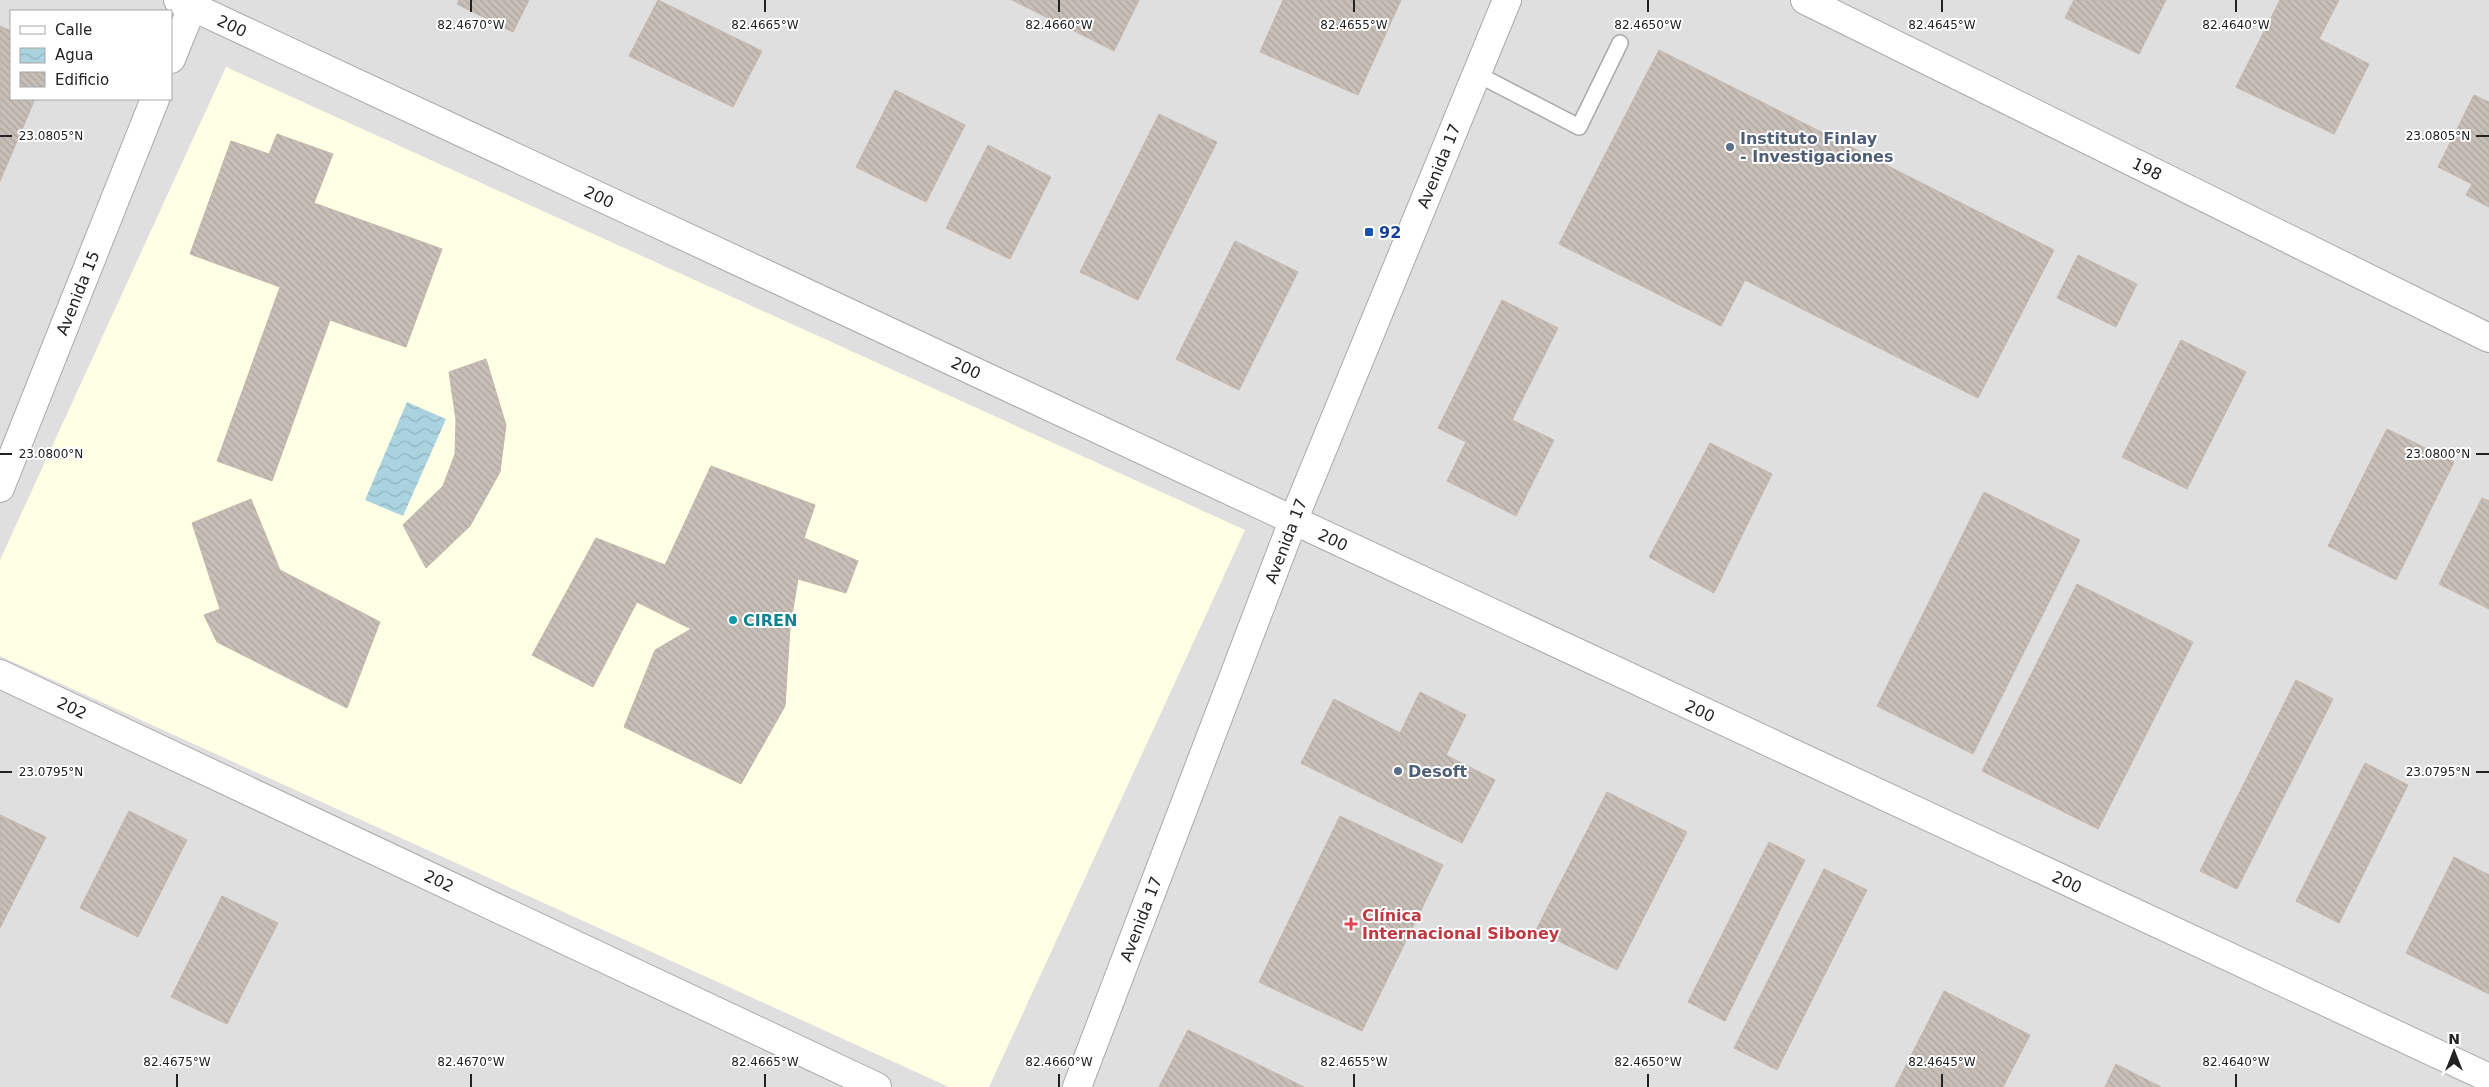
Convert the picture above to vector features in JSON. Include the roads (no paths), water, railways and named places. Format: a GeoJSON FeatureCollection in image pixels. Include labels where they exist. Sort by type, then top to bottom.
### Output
{"type":"FeatureCollection","features":[{"type":"Feature","properties":{"kind":"street","name":"Avenida 17"},"geometry":{"type":"LineString","coordinates":[[1077,1087],[1294,521],[1507,0]]}},
{"type":"Feature","properties":{"kind":"street","name":"198"},"geometry":{"type":"LineString","coordinates":[[1805,0],[2489,338]]}},
{"type":"Feature","properties":{"kind":"street"},"geometry":{"type":"LineString","coordinates":[[172,56],[188,2]]}},
{"type":"Feature","properties":{"kind":"street","name":"200"},"geometry":{"type":"LineString","coordinates":[[188,2],[1294,521],[2489,1078]]}},
{"type":"Feature","properties":{"kind":"street","name":"Avenida 15"},"geometry":{"type":"LineString","coordinates":[[0,488],[155,100]]}},
{"type":"Feature","properties":{"kind":"street","name":"202"},"geometry":{"type":"LineString","coordinates":[[0,674],[877,1087]]}},
{"type":"Feature","properties":{"kind":"lane"},"geometry":{"type":"LineString","coordinates":[[1477,74],[1579,127],[1620,42]]}},
{"type":"Feature","properties":{"kind":"water"},"geometry":{"type":"Polygon","coordinates":[[[407,402],[446,419],[403,516],[365,500],[407,402]]]}},
{"type":"Feature","properties":{"kind":"place","name":"Instituto Finlay - Investigaciones"},"geometry":{"type":"Point","coordinates":[1730,147]}},
{"type":"Feature","properties":{"kind":"place","name":"92"},"geometry":{"type":"Point","coordinates":[1369,232]}},
{"type":"Feature","properties":{"kind":"place","name":"CIREN"},"geometry":{"type":"Point","coordinates":[733,620]}},
{"type":"Feature","properties":{"kind":"place","name":"Desoft"},"geometry":{"type":"Point","coordinates":[1398,771]}},
{"type":"Feature","properties":{"kind":"place","name":"Clínica Internacional Siboney"},"geometry":{"type":"Point","coordinates":[1351,924]}}]}
